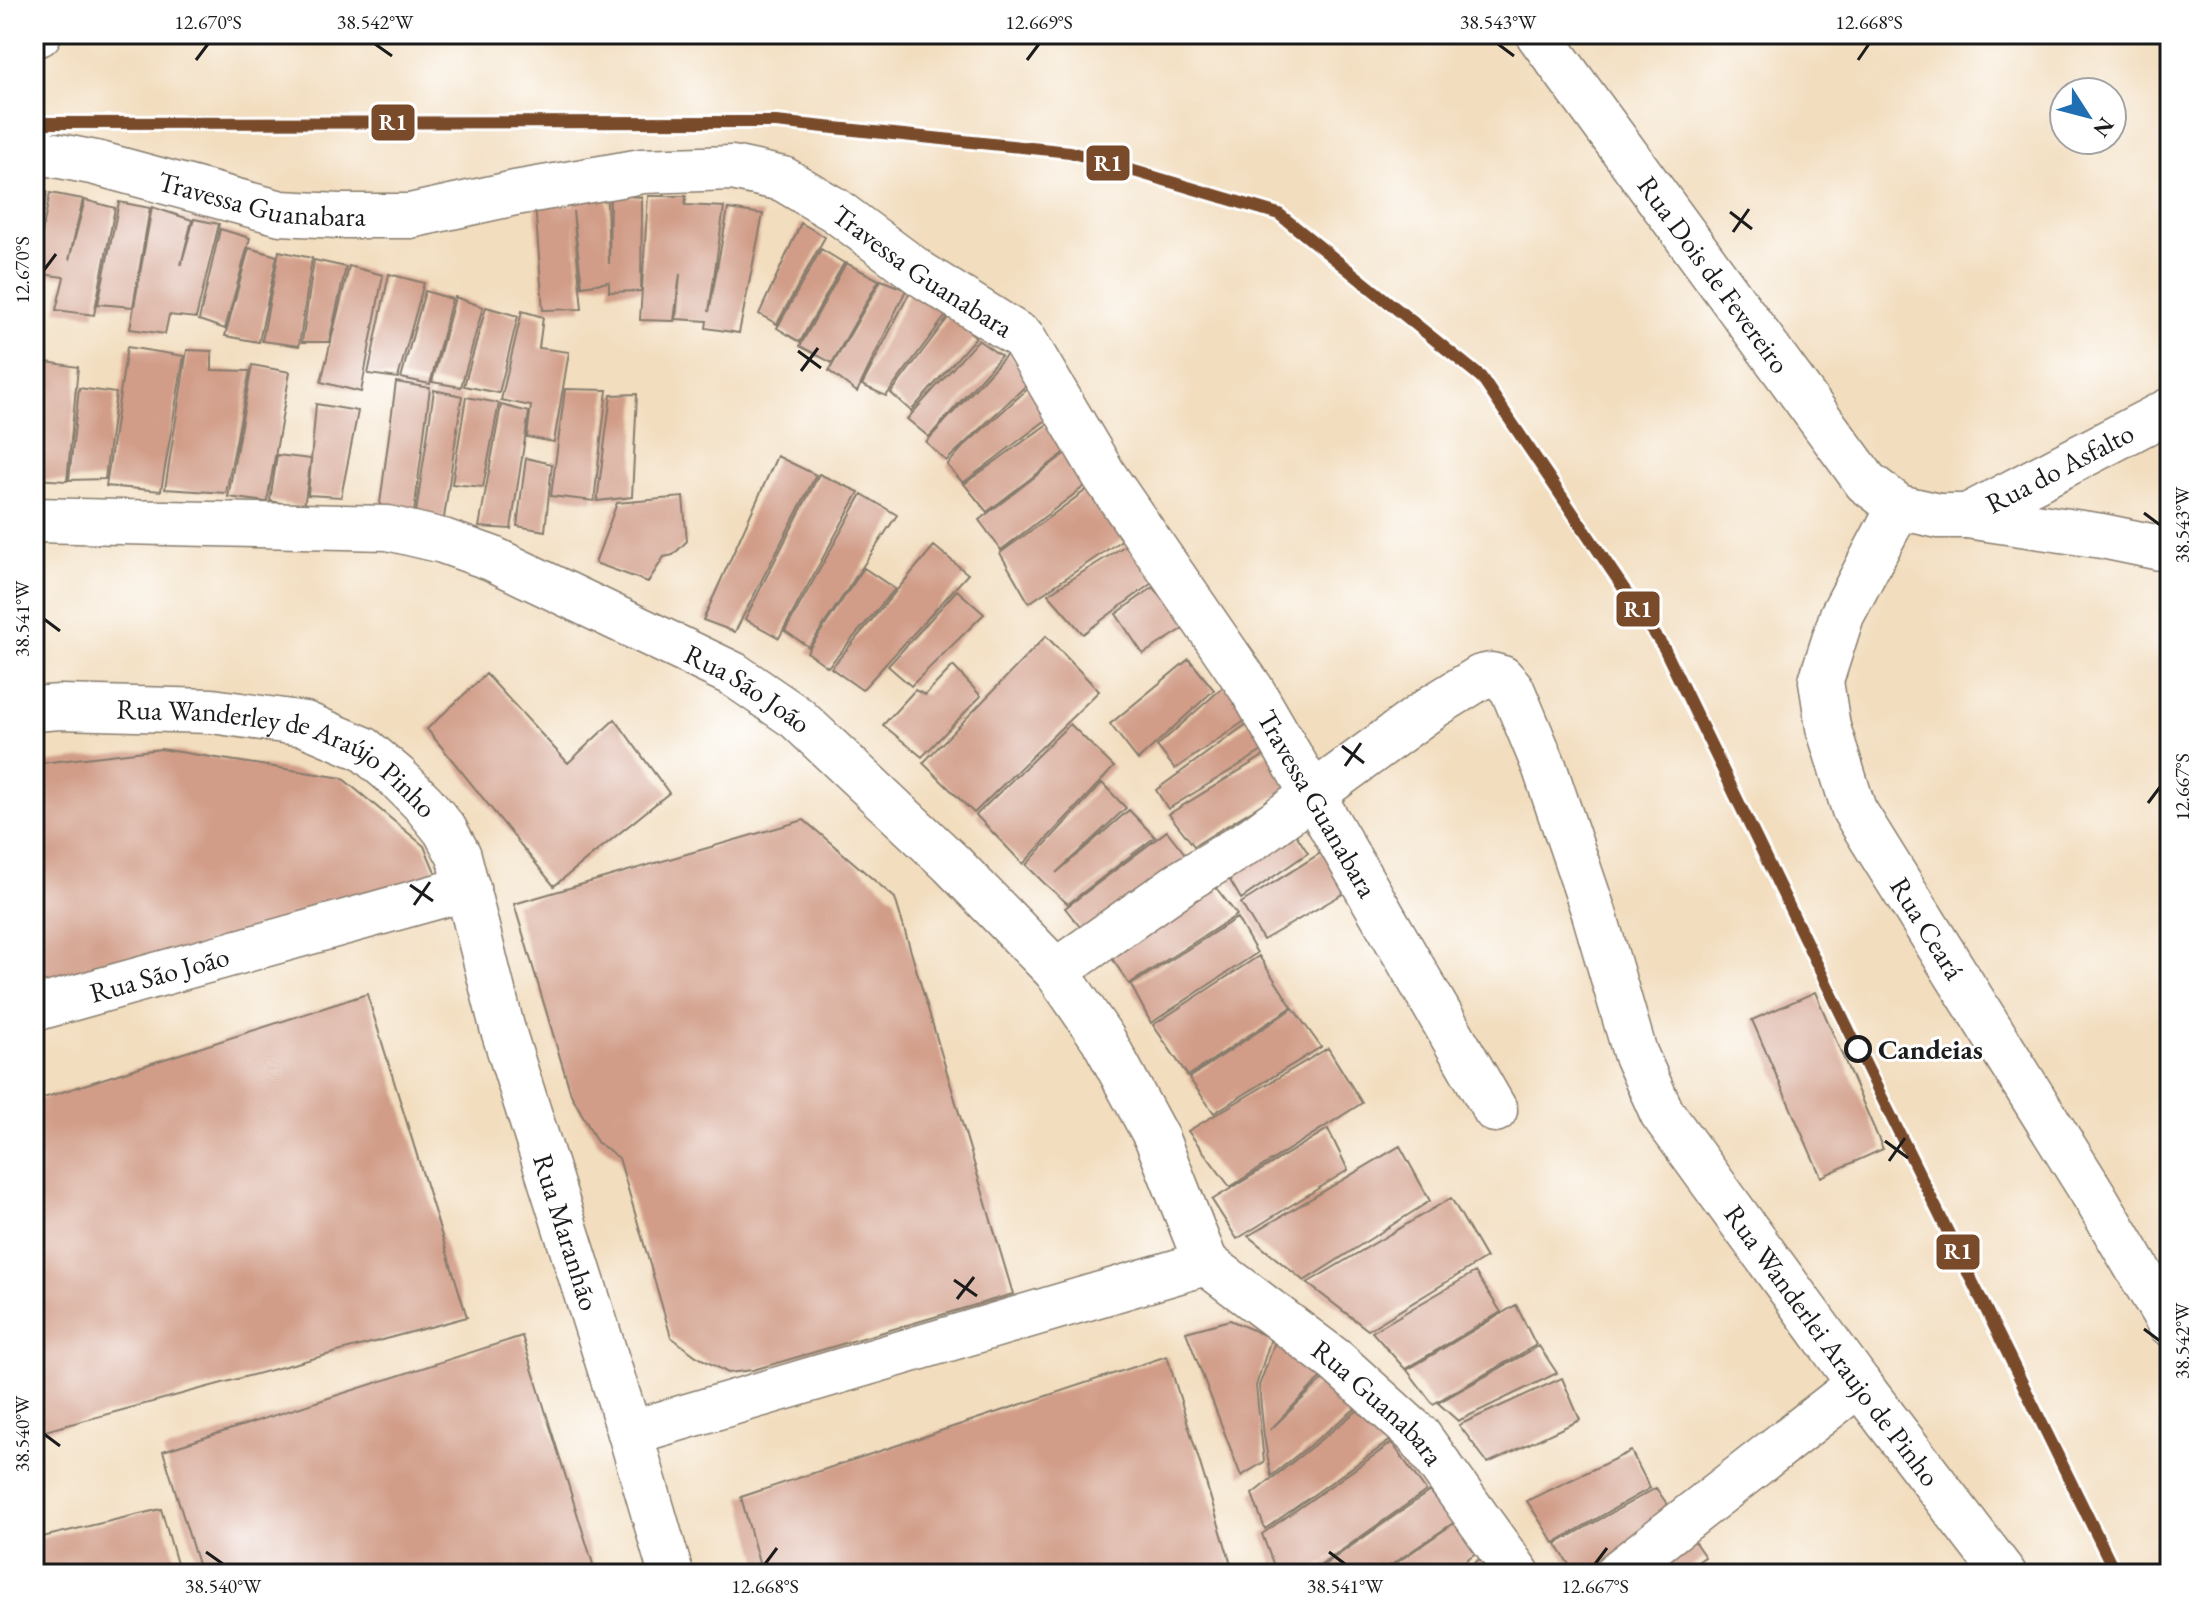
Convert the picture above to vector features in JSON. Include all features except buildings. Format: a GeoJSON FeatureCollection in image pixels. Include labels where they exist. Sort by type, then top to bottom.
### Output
{"type":"FeatureCollection","features":[{"type":"Feature","properties":{"kind":"street","name":"Rua Dois de Fevereiro"},"geometry":{"type":"LineString","coordinates":[[1538,34],[1866,482],[1899,507]]}},
{"type":"Feature","properties":{"kind":"street","name":"Travessa Guanabara"},"geometry":{"type":"LineString","coordinates":[[34,151],[96,163],[281,213],[410,216],[515,193],[642,171],[732,168],[783,179],[835,210],[921,274],[1023,338],[1104,475],[1252,690],[1495,1110]]}},
{"type":"Feature","properties":{"kind":"street","name":"Rua do Asfalto"},"geometry":{"type":"LineString","coordinates":[[1899,507],[1939,516],[1967,516],[2170,410]]}},
{"type":"Feature","properties":{"kind":"street","name":"Rua Ceará"},"geometry":{"type":"LineString","coordinates":[[1899,507],[1842,615],[1821,681],[1828,727],[1854,810],[2095,1197],[2170,1324]]}},
{"type":"Feature","properties":{"kind":"street"},"geometry":{"type":"LineString","coordinates":[[1967,516],[2072,531],[2170,550]]}},
{"type":"Feature","properties":{"kind":"street","name":"Rua São João"},"geometry":{"type":"LineString","coordinates":[[34,520],[388,528],[443,541],[491,558],[733,674],[797,718],[952,864],[1056,971],[1103,1039],[1157,1139],[1206,1263]]}},
{"type":"Feature","properties":{"kind":"street","name":"Rua Wanderlei Araujo de Pinho"},"geometry":{"type":"LineString","coordinates":[[1315,795],[1434,706],[1481,677],[1497,676],[1507,682],[1544,766],[1594,913],[1635,1053],[1662,1113],[1859,1384],[2004,1574]]}},
{"type":"Feature","properties":{"kind":"street","name":"Rua Wanderley de Araújo Pinho"},"geometry":{"type":"LineString","coordinates":[[34,709],[212,711],[305,724],[364,749],[423,803],[445,830],[459,856],[468,888]]}},
{"type":"Feature","properties":{"kind":"street"},"geometry":{"type":"LineString","coordinates":[[1056,971],[1181,883],[1315,795]]}},
{"type":"Feature","properties":{"kind":"street","name":"Rua São João"},"geometry":{"type":"LineString","coordinates":[[34,1009],[468,888]]}},
{"type":"Feature","properties":{"kind":"street","name":"Rua Maranhão"},"geometry":{"type":"LineString","coordinates":[[468,888],[502,1027],[630,1433],[671,1574]]}},
{"type":"Feature","properties":{"kind":"street"},"geometry":{"type":"LineString","coordinates":[[630,1433],[1206,1263]]}},
{"type":"Feature","properties":{"kind":"street","name":"Rua Guanabara"},"geometry":{"type":"LineString","coordinates":[[1206,1263],[1336,1361],[1419,1436],[1518,1574]]}},
{"type":"Feature","properties":{"kind":"street"},"geometry":{"type":"LineString","coordinates":[[1616,1574],[1859,1384]]}},
{"type":"Feature","properties":{"kind":"transit line","name":"R1"},"geometry":{"type":"LineString","coordinates":[[34,123],[776,122],[1070,152],[1279,214],[1481,377],[1664,648],[2116,1574]]}},
{"type":"Feature","properties":{"kind":"place","name":"Candeias"},"geometry":{"type":"Point","coordinates":[1858,1049]}}]}
